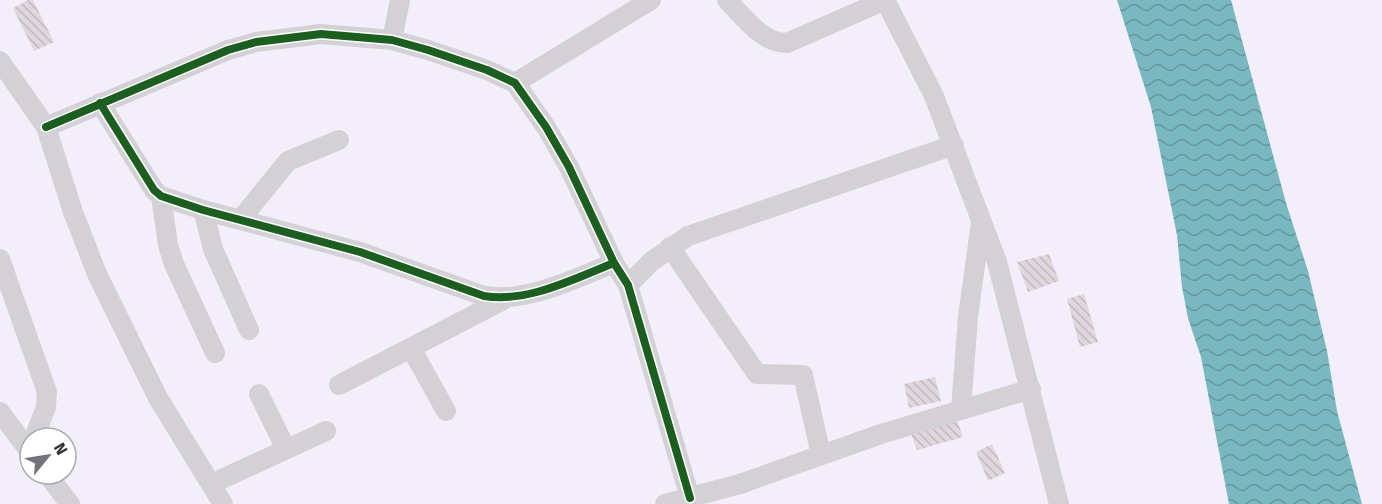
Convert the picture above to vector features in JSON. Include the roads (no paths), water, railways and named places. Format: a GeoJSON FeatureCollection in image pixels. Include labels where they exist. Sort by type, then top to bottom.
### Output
{"type":"FeatureCollection","features":[{"type":"Feature","properties":{"kind":"street"},"geometry":{"type":"LineString","coordinates":[[392,40],[399,0]]}},
{"type":"Feature","properties":{"kind":"street"},"geometry":{"type":"LineString","coordinates":[[515,82],[651,0]]}},
{"type":"Feature","properties":{"kind":"street"},"geometry":{"type":"LineString","coordinates":[[727,0],[765,37],[775,43],[787,43],[885,0],[934,96],[982,220],[1010,305],[1059,504]]}},
{"type":"Feature","properties":{"kind":"street"},"geometry":{"type":"LineString","coordinates":[[46,127],[228,50],[256,42],[321,34],[392,40],[477,66],[515,82],[546,127],[569,167],[614,263],[628,285],[690,498]]}},
{"type":"Feature","properties":{"kind":"street"},"geometry":{"type":"LineString","coordinates":[[0,61],[46,127],[73,212],[97,274],[158,398],[224,504]]}},
{"type":"Feature","properties":{"kind":"street"},"geometry":{"type":"LineString","coordinates":[[100,103],[148,184],[161,196],[203,210],[360,252],[484,296],[505,299]]}},
{"type":"Feature","properties":{"kind":"street"},"geometry":{"type":"LineString","coordinates":[[240,220],[288,161],[339,140]]}},
{"type":"Feature","properties":{"kind":"street"},"geometry":{"type":"LineString","coordinates":[[628,285],[670,247],[699,233],[954,146]]}},
{"type":"Feature","properties":{"kind":"street"},"geometry":{"type":"LineString","coordinates":[[161,196],[168,245],[174,264],[215,353]]}},
{"type":"Feature","properties":{"kind":"street"},"geometry":{"type":"LineString","coordinates":[[203,210],[213,249],[249,330]]}},
{"type":"Feature","properties":{"kind":"street"},"geometry":{"type":"LineString","coordinates":[[961,409],[970,293],[982,220]]}},
{"type":"Feature","properties":{"kind":"street"},"geometry":{"type":"LineString","coordinates":[[670,247],[757,374],[803,375],[820,455]]}},
{"type":"Feature","properties":{"kind":"street"},"geometry":{"type":"LineString","coordinates":[[0,259],[47,392],[46,407],[39,426]]}},
{"type":"Feature","properties":{"kind":"street"},"geometry":{"type":"LineString","coordinates":[[339,385],[505,299],[550,287],[614,263]]}},
{"type":"Feature","properties":{"kind":"street"},"geometry":{"type":"LineString","coordinates":[[411,348],[446,411]]}},
{"type":"Feature","properties":{"kind":"street"},"geometry":{"type":"LineString","coordinates":[[665,504],[740,484],[820,455],[1031,388]]}},
{"type":"Feature","properties":{"kind":"street"},"geometry":{"type":"LineString","coordinates":[[259,394],[286,449]]}},
{"type":"Feature","properties":{"kind":"street"},"geometry":{"type":"LineString","coordinates":[[0,412],[18,435]]}},
{"type":"Feature","properties":{"kind":"street"},"geometry":{"type":"LineString","coordinates":[[211,484],[326,431]]}},
{"type":"Feature","properties":{"kind":"street"},"geometry":{"type":"LineString","coordinates":[[56,486],[70,504]]}},
{"type":"Feature","properties":{"kind":"water"},"geometry":{"type":"Polygon","coordinates":[[[1117,0],[1231,0],[1286,203],[1308,271],[1327,351],[1337,411],[1362,504],[1229,504],[1201,357],[1188,318],[1182,287],[1177,235],[1151,107],[1117,0]]]}}]}
